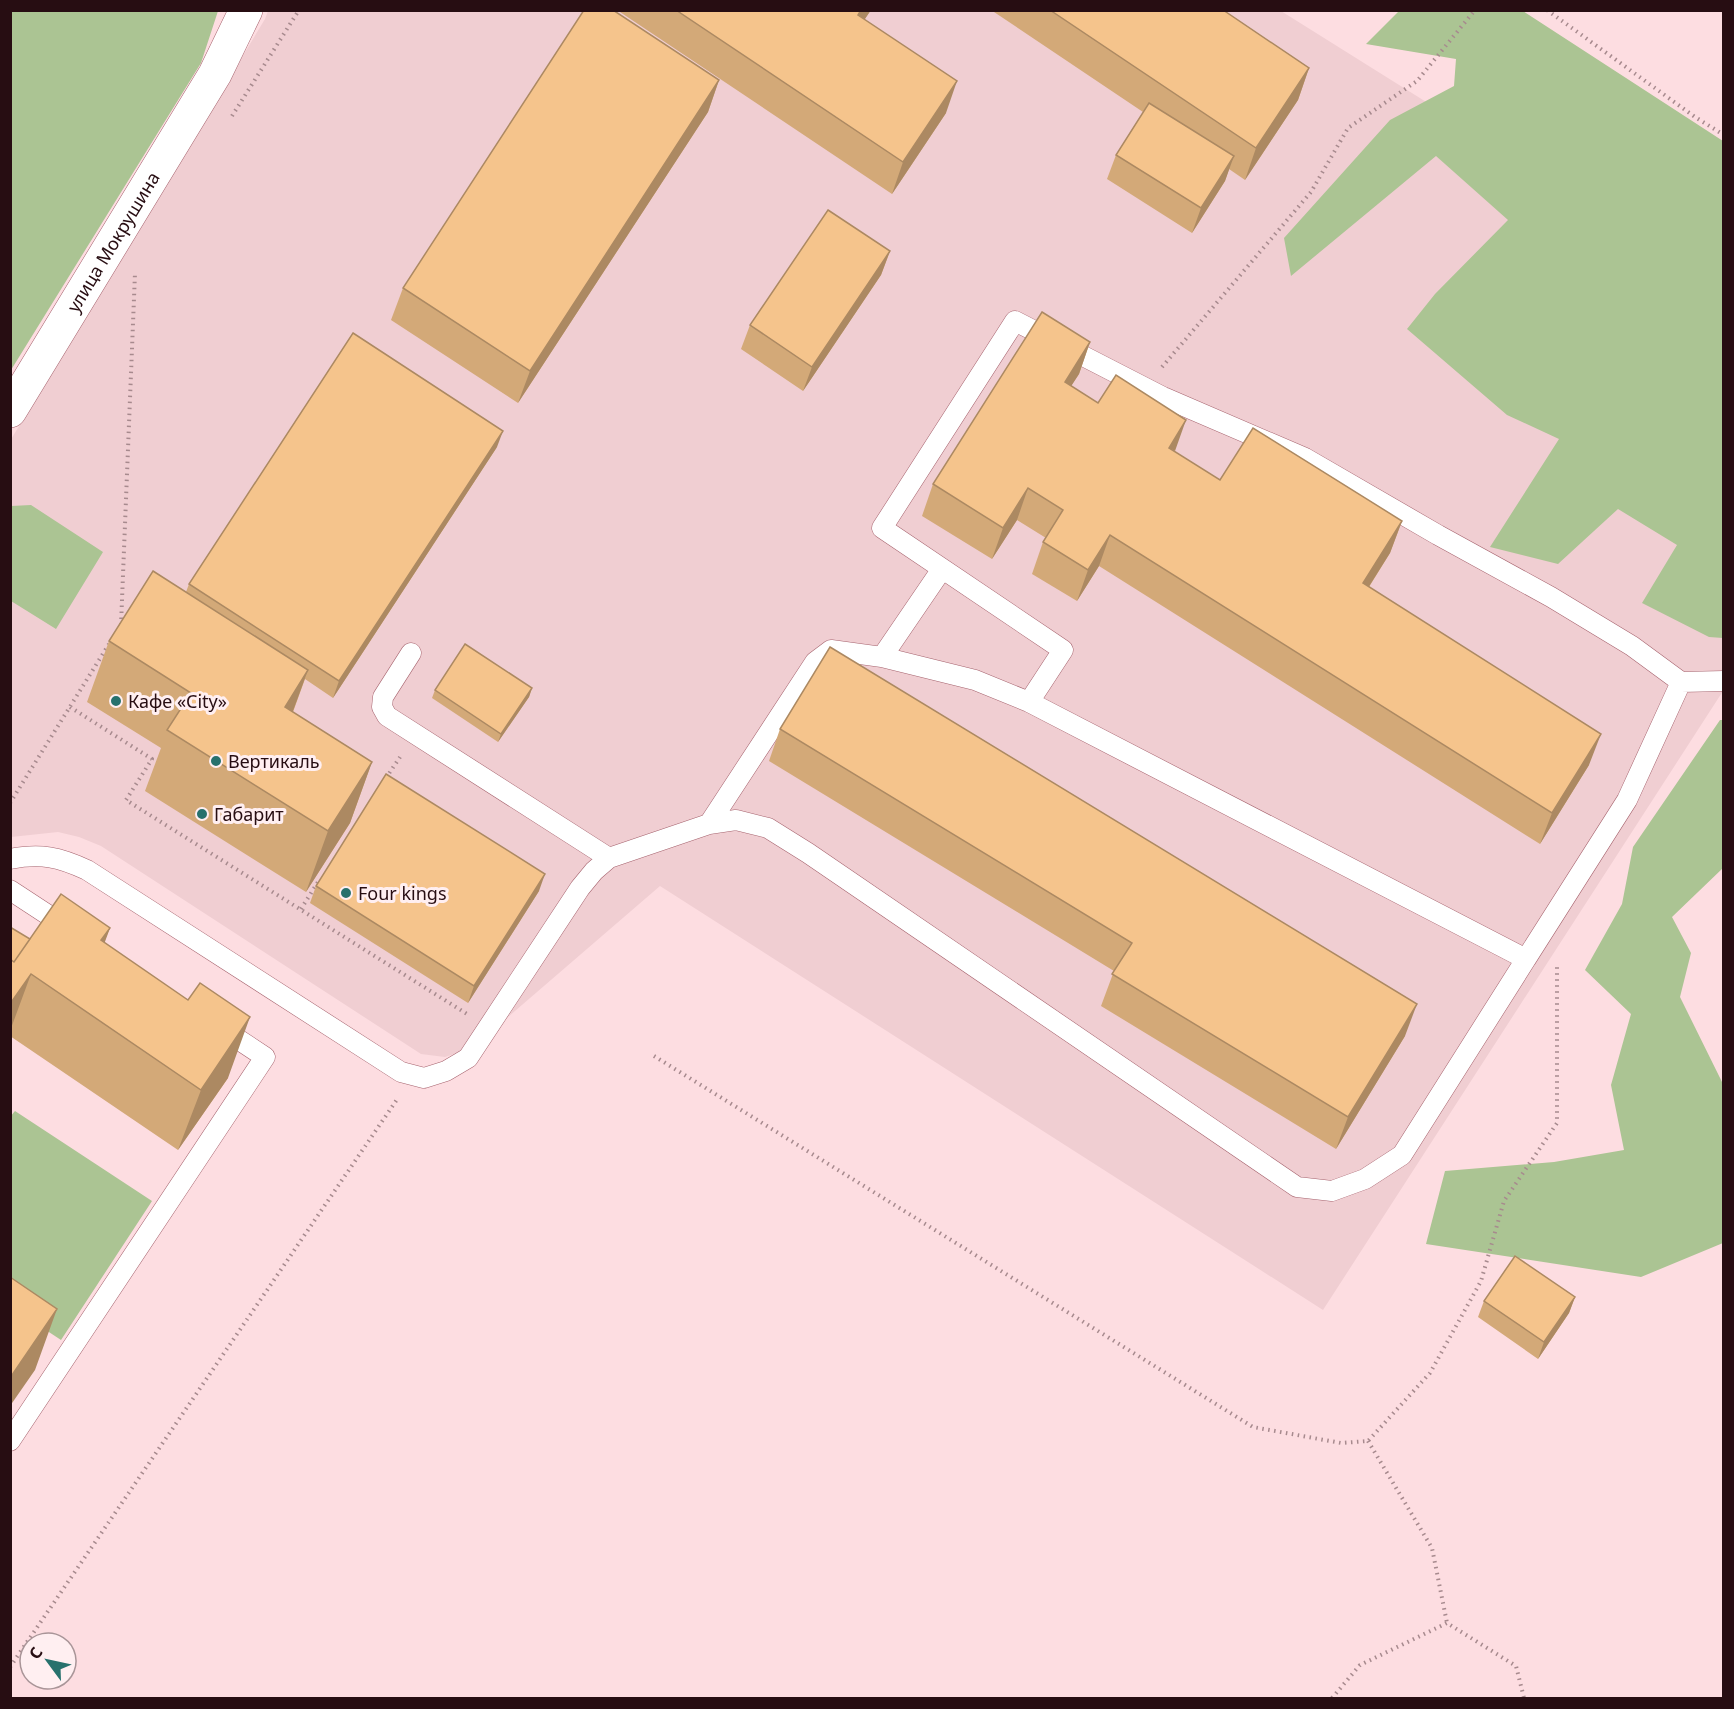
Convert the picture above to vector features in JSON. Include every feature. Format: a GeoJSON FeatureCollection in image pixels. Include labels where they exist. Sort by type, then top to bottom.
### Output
{"type":"FeatureCollection","features":[{"type":"Feature","properties":{"kind":"street","name":"улица Мокрушина"},"geometry":{"type":"LineString","coordinates":[[10,411],[215,74],[246,10]]}},
{"type":"Feature","properties":{"kind":"lane"},"geometry":{"type":"LineString","coordinates":[[1029,702],[1064,650],[882,528],[1015,321],[1144,387],[1305,458],[1551,597],[1632,646],[1681,682],[1724,681]]}},
{"type":"Feature","properties":{"kind":"lane"},"geometry":{"type":"LineString","coordinates":[[882,657],[942,569]]}},
{"type":"Feature","properties":{"kind":"lane"},"geometry":{"type":"LineString","coordinates":[[709,824],[815,662],[831,650],[882,657],[975,680],[1029,702],[1526,959]]}},
{"type":"Feature","properties":{"kind":"lane"},"geometry":{"type":"LineString","coordinates":[[411,653],[383,697],[382,707],[387,716],[609,858]]}},
{"type":"Feature","properties":{"kind":"lane"},"geometry":{"type":"LineString","coordinates":[[10,859],[46,855],[68,861],[87,870],[400,1072],[424,1078],[446,1071],[468,1058],[580,888],[594,870],[609,858],[709,824],[736,820],[768,828],[1297,1187],[1332,1191],[1365,1179],[1402,1155],[1627,800],[1681,682]]}},
{"type":"Feature","properties":{"kind":"lane"},"geometry":{"type":"LineString","coordinates":[[10,890],[89,941]]}},
{"type":"Feature","properties":{"kind":"lane"},"geometry":{"type":"LineString","coordinates":[[10,1441],[265,1057],[206,1018]]}},
{"type":"Feature","properties":{"kind":"path"},"geometry":{"type":"LineString","coordinates":[[230,120],[299,10]]}},
{"type":"Feature","properties":{"kind":"path"},"geometry":{"type":"LineString","coordinates":[[1144,387],[1311,192],[1348,128],[1417,81],[1475,10]]}},
{"type":"Feature","properties":{"kind":"path"},"geometry":{"type":"LineString","coordinates":[[1546,10],[1695,117],[1724,135]]}},
{"type":"Feature","properties":{"kind":"path"},"geometry":{"type":"LineString","coordinates":[[116,632],[122,623],[135,268]]}},
{"type":"Feature","properties":{"kind":"path"},"geometry":{"type":"LineString","coordinates":[[10,803],[110,641]]}},
{"type":"Feature","properties":{"kind":"path"},"geometry":{"type":"LineString","coordinates":[[70,707],[152,759],[126,800],[488,1027]]}},
{"type":"Feature","properties":{"kind":"path"},"geometry":{"type":"LineString","coordinates":[[383,782],[415,733]]}},
{"type":"Feature","properties":{"kind":"path"},"geometry":{"type":"LineString","coordinates":[[300,909],[320,880]]}},
{"type":"Feature","properties":{"kind":"path"},"geometry":{"type":"LineString","coordinates":[[654,1056],[1253,1427],[1341,1443],[1368,1441],[1430,1373],[1481,1281],[1504,1201],[1557,1123],[1557,911]]}},
{"type":"Feature","properties":{"kind":"path"},"geometry":{"type":"LineString","coordinates":[[10,1667],[413,1075]]}},
{"type":"Feature","properties":{"kind":"path"},"geometry":{"type":"LineString","coordinates":[[1368,1441],[1432,1548],[1447,1623],[1516,1666],[1524,1698]]}},
{"type":"Feature","properties":{"kind":"path"},"geometry":{"type":"LineString","coordinates":[[1332,1698],[1360,1665],[1447,1623]]}},
{"type":"Feature","properties":{"kind":"shaded area"},"geometry":{"type":"Polygon","coordinates":[[[268,11],[1281,11],[1723,288],[1723,691],[1323,1310],[660,886],[472,1048],[445,1057],[421,1054],[101,846],[58,832],[11,837],[10,441],[268,11]]]}},
{"type":"Feature","properties":{"kind":"green space"},"geometry":{"type":"Polygon","coordinates":[[[11,10],[218,11],[201,63],[11,370],[11,10]]]}},
{"type":"Feature","properties":{"kind":"green space"},"geometry":{"type":"Polygon","coordinates":[[[1399,11],[1523,11],[1723,141],[1723,638],[1709,637],[1642,603],[1677,545],[1618,509],[1558,564],[1490,547],[1559,439],[1507,415],[1407,329],[1435,294],[1508,220],[1436,156],[1291,276],[1284,238],[1390,120],[1454,86],[1456,59],[1366,44],[1399,11]]]}},
{"type":"Feature","properties":{"kind":"green space"},"geometry":{"type":"Polygon","coordinates":[[[31,505],[103,552],[56,629],[11,601],[11,506],[31,505]]]}},
{"type":"Feature","properties":{"kind":"green space"},"geometry":{"type":"Polygon","coordinates":[[[1720,720],[1723,720],[1723,868],[1672,917],[1691,953],[1680,997],[1723,1084],[1723,1243],[1641,1277],[1426,1244],[1445,1171],[1554,1162],[1624,1150],[1611,1085],[1631,1014],[1585,970],[1622,904],[1633,847],[1720,720]]]}},
{"type":"Feature","properties":{"kind":"green space"},"geometry":{"type":"Polygon","coordinates":[[[15,1111],[152,1201],[61,1340],[11,1307],[10,1117],[15,1111]]]}},
{"type":"Feature","properties":{"kind":"building"},"geometry":{"type":"Polygon","coordinates":[[[584,10],[613,10],[719,80],[530,371],[403,288],[584,10]]]}},
{"type":"Feature","properties":{"kind":"building"},"geometry":{"type":"Polygon","coordinates":[[[676,10],[861,10],[858,15],[957,81],[903,162],[676,10]]]}},
{"type":"Feature","properties":{"kind":"building"},"geometry":{"type":"Polygon","coordinates":[[[1050,10],[1223,10],[1309,68],[1256,148],[1050,10]]]}},
{"type":"Feature","properties":{"kind":"building"},"geometry":{"type":"Polygon","coordinates":[[[1149,103],[1234,156],[1201,208],[1116,155],[1149,103]]]}},
{"type":"Feature","properties":{"kind":"building"},"geometry":{"type":"Polygon","coordinates":[[[828,210],[890,251],[812,367],[750,325],[828,210]]]}},
{"type":"Feature","properties":{"kind":"building"},"geometry":{"type":"Polygon","coordinates":[[[1042,312],[1090,342],[1065,382],[1098,403],[1116,375],[1186,420],[1169,448],[1220,480],[1253,428],[1402,521],[1363,583],[1601,734],[1552,813],[1110,535],[1088,570],[1043,542],[1063,510],[1028,488],[1003,528],[933,484],[1042,312]]]}},
{"type":"Feature","properties":{"kind":"building"},"geometry":{"type":"Polygon","coordinates":[[[353,333],[503,431],[339,681],[189,584],[353,333]]]}},
{"type":"Feature","properties":{"kind":"building"},"geometry":{"type":"Polygon","coordinates":[[[153,571],[308,670],[285,707],[372,762],[328,831],[167,730],[191,693],[109,641],[153,571]]]}},
{"type":"Feature","properties":{"kind":"building"},"geometry":{"type":"Polygon","coordinates":[[[465,644],[532,688],[501,734],[435,690],[465,644]]]}},
{"type":"Feature","properties":{"kind":"building"},"geometry":{"type":"Polygon","coordinates":[[[830,647],[1417,1004],[1348,1117],[1112,974],[1132,943],[780,729],[830,647]]]}},
{"type":"Feature","properties":{"kind":"building"},"geometry":{"type":"Polygon","coordinates":[[[386,774],[545,874],[474,986],[316,886],[386,774]]]}},
{"type":"Feature","properties":{"kind":"building"},"geometry":{"type":"Polygon","coordinates":[[[61,894],[110,928],[101,940],[188,1000],[200,983],[250,1017],[201,1090],[31,974],[10,1004],[10,959],[14,962],[61,894]]]}},
{"type":"Feature","properties":{"kind":"building"},"geometry":{"type":"Polygon","coordinates":[[[10,927],[30,939],[14,962],[10,959],[10,927]]]}},
{"type":"Feature","properties":{"kind":"building"},"geometry":{"type":"Polygon","coordinates":[[[1515,1256],[1575,1297],[1544,1342],[1484,1301],[1515,1256]]]}},
{"type":"Feature","properties":{"kind":"building"},"geometry":{"type":"Polygon","coordinates":[[[10,1277],[57,1309],[10,1378],[10,1277]]]}},
{"type":"Feature","properties":{"kind":"place","name":"Кафе «City»"},"geometry":{"type":"Point","coordinates":[116,701]}},
{"type":"Feature","properties":{"kind":"place","name":"Вертикаль"},"geometry":{"type":"Point","coordinates":[216,761]}},
{"type":"Feature","properties":{"kind":"place","name":"Габарит"},"geometry":{"type":"Point","coordinates":[202,814]}},
{"type":"Feature","properties":{"kind":"place","name":"Four kings"},"geometry":{"type":"Point","coordinates":[346,893]}}]}
